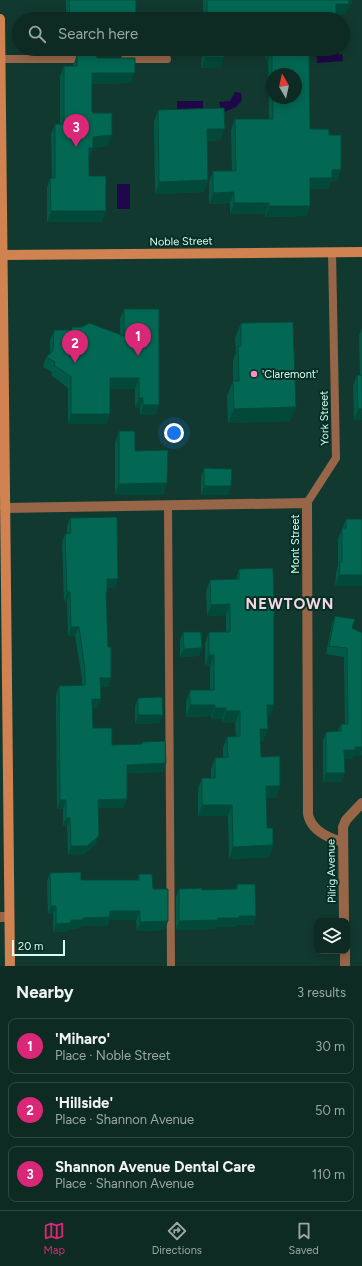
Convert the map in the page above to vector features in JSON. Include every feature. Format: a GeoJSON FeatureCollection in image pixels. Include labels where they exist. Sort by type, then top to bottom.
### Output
{"type":"FeatureCollection","features":[{"type":"Feature","properties":{"kind":"main road"},"geometry":{"type":"LineString","coordinates":[[0,18],[1,255],[5,508],[3,602],[5,917],[10,966]]}},
{"type":"Feature","properties":{"kind":"main road","name":"Noble Street"},"geometry":{"type":"LineString","coordinates":[[1,255],[362,252]]}},
{"type":"Feature","properties":{"kind":"street","name":"Mont Street"},"geometry":{"type":"LineString","coordinates":[[5,508],[307,503],[308,814],[310,823],[319,832],[343,842]]}},
{"type":"Feature","properties":{"kind":"street","name":"Pilrig Avenue"},"geometry":{"type":"LineString","coordinates":[[344,918],[343,831],[346,820],[362,803]]}},
{"type":"Feature","properties":{"kind":"street"},"geometry":{"type":"LineString","coordinates":[[345,954],[345,966]]}},
{"type":"Feature","properties":{"kind":"lane"},"geometry":{"type":"LineString","coordinates":[[1,60],[96,59]]}},
{"type":"Feature","properties":{"kind":"lane"},"geometry":{"type":"LineString","coordinates":[[120,59],[167,59]]}},
{"type":"Feature","properties":{"kind":"lane","name":"York Street"},"geometry":{"type":"LineString","coordinates":[[307,503],[336,458],[332,252]]}},
{"type":"Feature","properties":{"kind":"lane"},"geometry":{"type":"LineString","coordinates":[[168,506],[171,966]]}},
{"type":"Feature","properties":{"kind":"shaded area"},"geometry":{"type":"Polygon","coordinates":[[[316,56],[342,56],[343,61],[317,63],[316,56]]]}},
{"type":"Feature","properties":{"kind":"shaded area"},"geometry":{"type":"Polygon","coordinates":[[[235,92],[241,93],[242,100],[236,107],[222,113],[219,102],[230,101],[235,92]]]}},
{"type":"Feature","properties":{"kind":"shaded area"},"geometry":{"type":"Polygon","coordinates":[[[177,101],[203,101],[203,113],[177,112],[177,101]]]}},
{"type":"Feature","properties":{"kind":"shaded area"},"geometry":{"type":"Polygon","coordinates":[[[117,184],[130,184],[130,209],[117,209],[117,184]]]}},
{"type":"Feature","properties":{"kind":"building"},"geometry":{"type":"Polygon","coordinates":[[[69,0],[136,0],[136,12],[70,12],[69,0]]]}},
{"type":"Feature","properties":{"kind":"building"},"geometry":{"type":"Polygon","coordinates":[[[207,0],[349,0],[349,4],[336,4],[336,12],[207,12],[207,0]]]}},
{"type":"Feature","properties":{"kind":"building"},"geometry":{"type":"Polygon","coordinates":[[[77,56],[96,56],[97,58],[135,58],[135,73],[92,73],[92,113],[112,113],[112,135],[93,137],[93,148],[89,148],[89,176],[106,176],[106,211],[51,211],[50,178],[55,178],[55,124],[64,124],[64,66],[77,66],[77,56]]]}},
{"type":"Feature","properties":{"kind":"building"},"geometry":{"type":"Polygon","coordinates":[[[205,56],[224,56],[224,57],[205,56]]]}},
{"type":"Feature","properties":{"kind":"building"},"geometry":{"type":"Polygon","coordinates":[[[272,56],[309,56],[310,129],[329,129],[329,135],[341,135],[341,170],[332,170],[332,178],[310,178],[310,206],[269,206],[269,203],[234,203],[234,192],[213,193],[213,171],[236,171],[235,119],[273,119],[273,104],[302,104],[302,68],[272,68],[272,56]]]}},
{"type":"Feature","properties":{"kind":"building"},"geometry":{"type":"Polygon","coordinates":[[[224,108],[225,129],[207,129],[208,180],[159,182],[158,110],[224,108]]]}},
{"type":"Feature","properties":{"kind":"building"},"geometry":{"type":"Polygon","coordinates":[[[124,309],[159,309],[159,405],[143,405],[143,398],[139,398],[139,378],[110,378],[110,414],[71,414],[71,377],[54,365],[55,362],[46,357],[53,351],[54,330],[72,330],[72,327],[82,327],[89,323],[124,336],[124,309]]]}},
{"type":"Feature","properties":{"kind":"building","name":"'Claremont'"},"geometry":{"type":"Polygon","coordinates":[[[293,322],[296,407],[234,409],[233,381],[239,381],[238,346],[241,346],[241,323],[293,322]]]}},
{"type":"Feature","properties":{"kind":"building"},"geometry":{"type":"Polygon","coordinates":[[[357,375],[362,375],[362,409],[358,409],[357,375]]]}},
{"type":"Feature","properties":{"kind":"building"},"geometry":{"type":"Polygon","coordinates":[[[119,431],[135,431],[135,451],[168,450],[167,483],[119,484],[119,431]]]}},
{"type":"Feature","properties":{"kind":"building"},"geometry":{"type":"Polygon","coordinates":[[[204,468],[232,469],[231,486],[204,486],[204,468]]]}},
{"type":"Feature","properties":{"kind":"building"},"geometry":{"type":"Polygon","coordinates":[[[117,517],[118,579],[107,579],[106,592],[108,647],[111,647],[111,678],[100,678],[101,699],[92,699],[93,728],[112,728],[112,745],[142,744],[142,742],[165,741],[166,763],[127,765],[127,799],[98,800],[99,836],[87,846],[71,846],[70,818],[66,818],[66,800],[60,800],[59,686],[85,685],[85,670],[79,627],[71,627],[70,592],[67,592],[65,534],[71,533],[70,518],[117,517]]]}},
{"type":"Feature","properties":{"kind":"building"},"geometry":{"type":"Polygon","coordinates":[[[346,519],[362,519],[362,575],[339,575],[340,562],[342,562],[342,528],[346,528],[346,519]]]}},
{"type":"Feature","properties":{"kind":"building"},"geometry":{"type":"Polygon","coordinates":[[[273,568],[274,705],[267,705],[268,729],[260,729],[261,757],[280,756],[280,786],[266,786],[267,828],[273,828],[273,845],[233,847],[232,805],[202,805],[202,778],[215,778],[215,758],[228,757],[227,737],[240,736],[240,711],[226,711],[226,708],[215,708],[215,705],[190,705],[190,690],[214,690],[214,655],[209,655],[209,632],[230,632],[230,604],[211,605],[210,580],[239,579],[239,569],[273,568]]]}},
{"type":"Feature","properties":{"kind":"building"},"geometry":{"type":"Polygon","coordinates":[[[335,616],[355,619],[352,628],[362,633],[362,747],[355,747],[355,750],[344,750],[345,773],[326,773],[326,732],[341,731],[341,724],[348,724],[347,648],[329,646],[335,616]]]}},
{"type":"Feature","properties":{"kind":"building"},"geometry":{"type":"Polygon","coordinates":[[[183,632],[201,632],[202,648],[184,649],[183,632]]]}},
{"type":"Feature","properties":{"kind":"building"},"geometry":{"type":"Polygon","coordinates":[[[162,697],[163,715],[138,715],[138,698],[162,697]]]}},
{"type":"Feature","properties":{"kind":"building"},"geometry":{"type":"Polygon","coordinates":[[[81,872],[81,880],[139,880],[139,874],[152,874],[153,889],[168,889],[168,921],[140,922],[140,911],[110,911],[110,917],[83,918],[83,920],[71,920],[71,923],[56,924],[56,906],[51,906],[50,873],[81,872]]]}},
{"type":"Feature","properties":{"kind":"building"},"geometry":{"type":"Polygon","coordinates":[[[237,884],[255,884],[256,916],[218,918],[218,920],[179,921],[179,889],[237,889],[237,884]]]}},
{"type":"Feature","properties":{"kind":"place","name":"Shannon Avenue Dental Care"},"geometry":{"type":"Point","coordinates":[76,147]}},
{"type":"Feature","properties":{"kind":"place","name":"'Miharo'"},"geometry":{"type":"Point","coordinates":[138,356]}},
{"type":"Feature","properties":{"kind":"place","name":"'Hillside'"},"geometry":{"type":"Point","coordinates":[75,363]}},
{"type":"Feature","properties":{"kind":"place","name":"'Claremont'"},"geometry":{"type":"Point","coordinates":[254,374]}},
{"type":"Feature","properties":{"kind":"district","name":"NEWTOWN"},"geometry":{"type":"Point","coordinates":[290,604]}}]}
